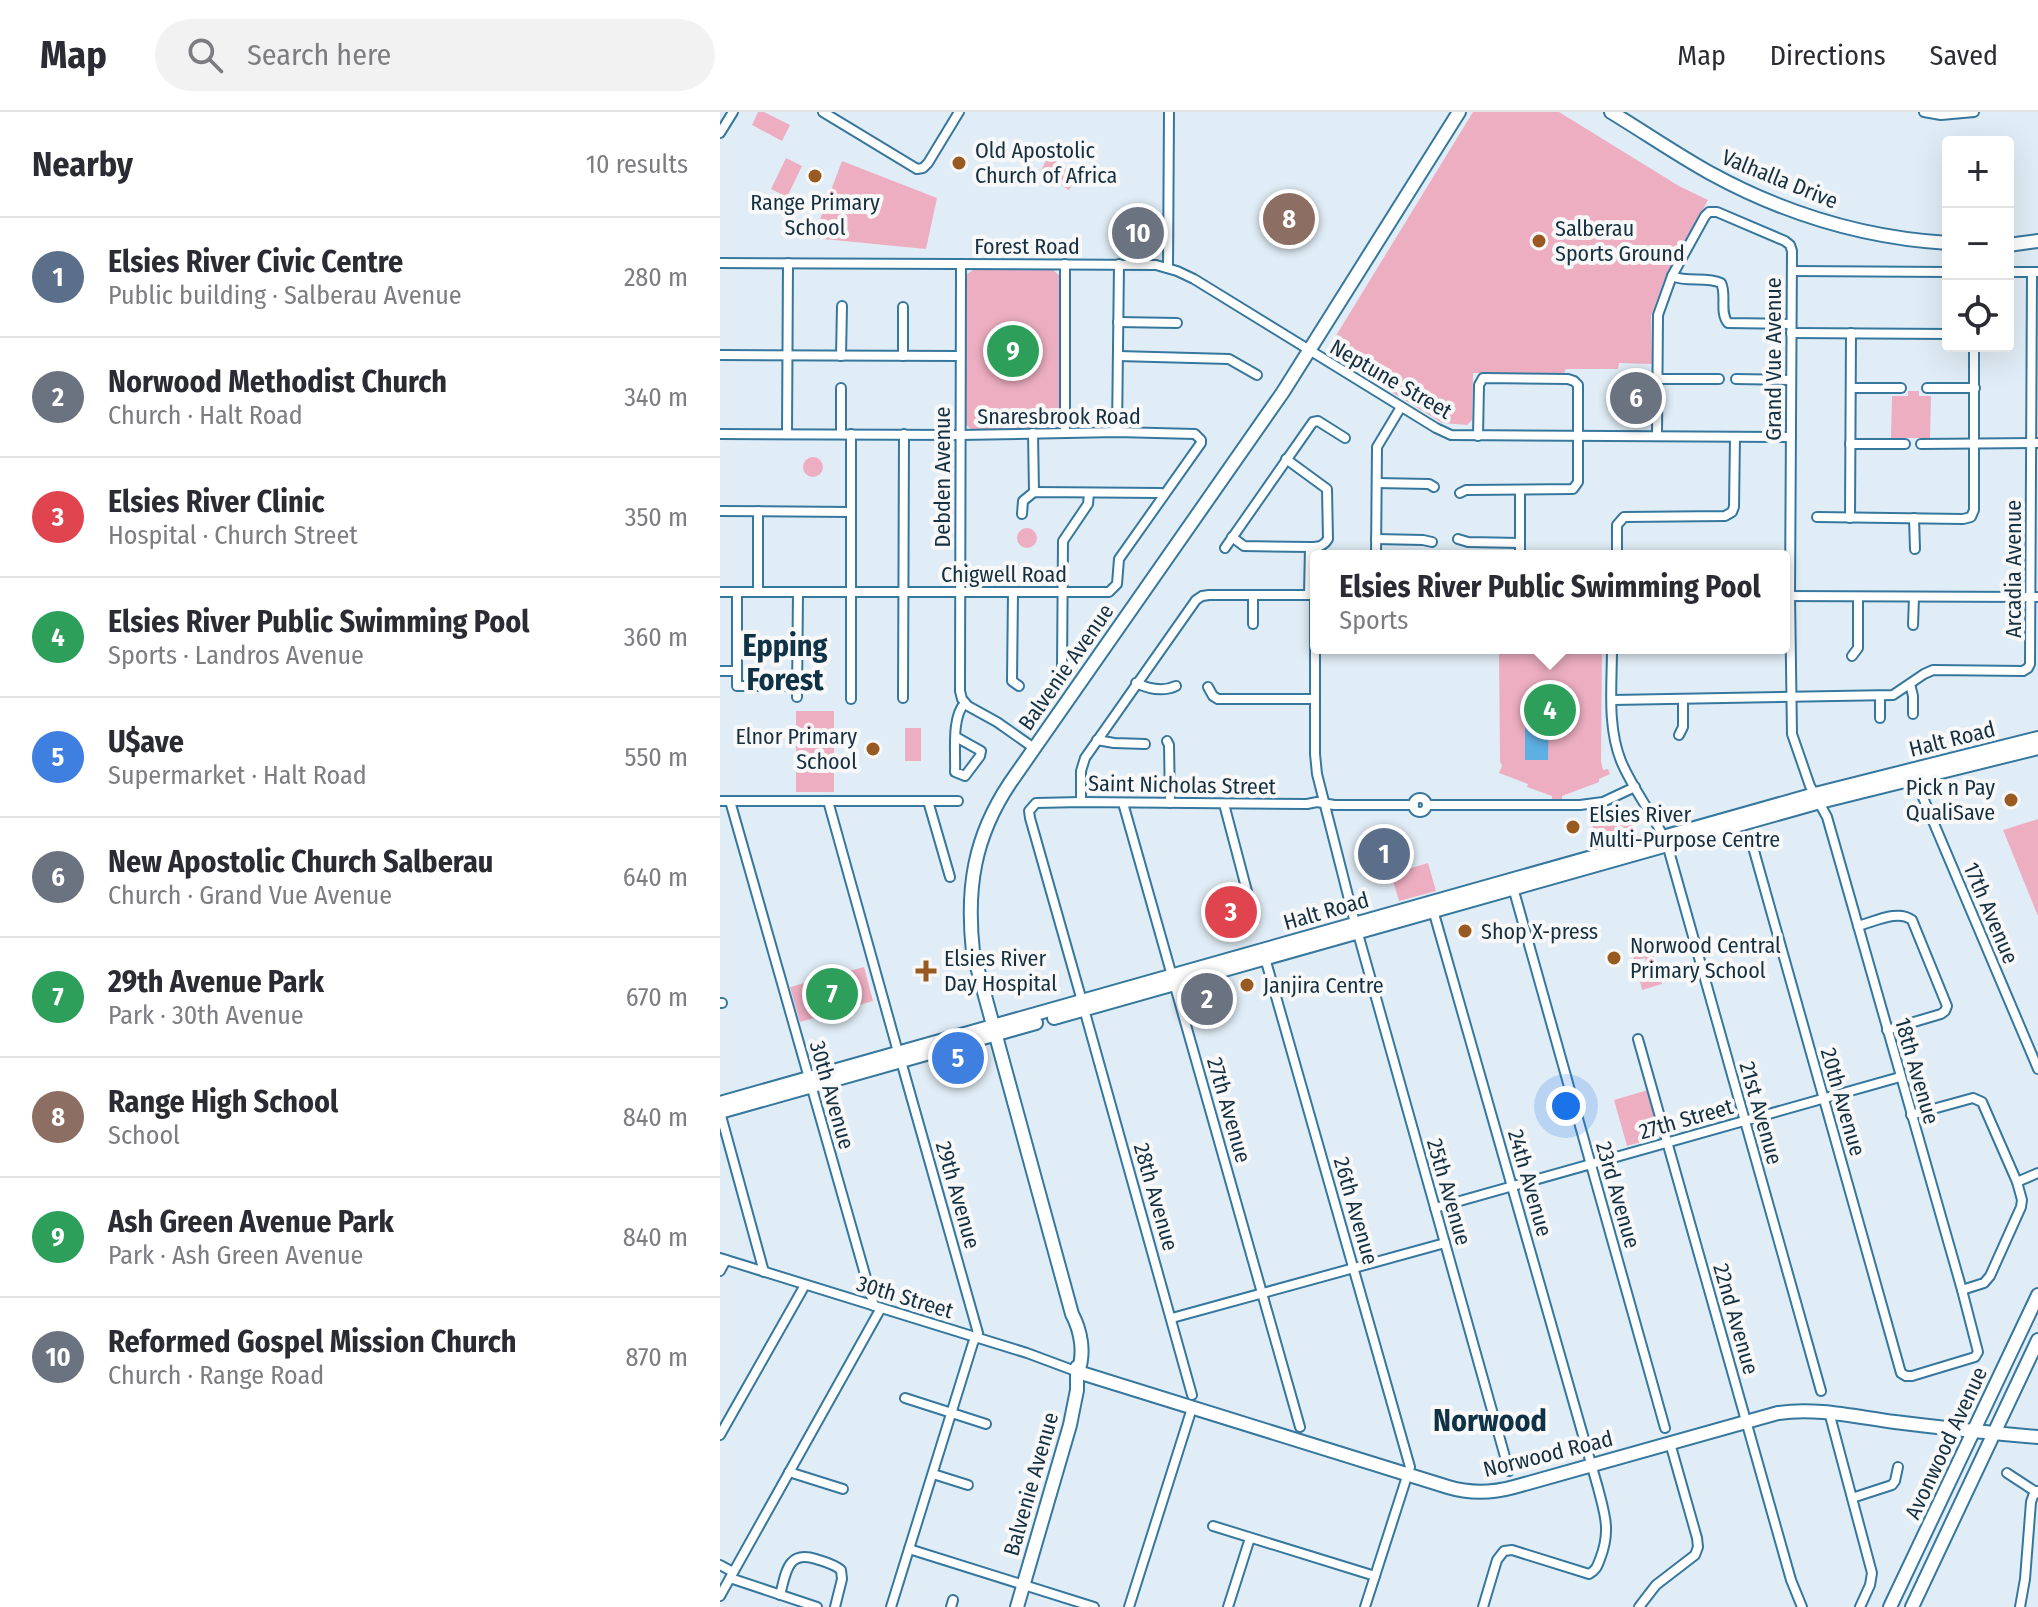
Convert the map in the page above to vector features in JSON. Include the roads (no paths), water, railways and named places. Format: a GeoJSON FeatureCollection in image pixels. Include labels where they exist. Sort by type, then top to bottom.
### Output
{"type":"FeatureCollection","features":[{"type":"Feature","properties":{"kind":"street"},"geometry":{"type":"LineString","coordinates":[[720,133],[733,112]]}},
{"type":"Feature","properties":{"kind":"street"},"geometry":{"type":"LineString","coordinates":[[823,112],[920,169],[928,163],[959,112]]}},
{"type":"Feature","properties":{"kind":"street"},"geometry":{"type":"LineString","coordinates":[[1168,268],[1169,112]]}},
{"type":"Feature","properties":{"kind":"street","name":"Balvenie Avenue"},"geometry":{"type":"LineString","coordinates":[[1017,1607],[1070,1425],[1082,1359],[1078,1329],[973,952],[971,880],[983,834],[1001,796],[1265,418],[1459,112]]}},
{"type":"Feature","properties":{"kind":"street","name":"Valhalla Drive"},"geometry":{"type":"LineString","coordinates":[[1611,112],[1712,174],[1809,216],[1873,233],[1942,242]]}},
{"type":"Feature","properties":{"kind":"street"},"geometry":{"type":"LineString","coordinates":[[1924,112],[1941,115],[1974,112]]}},
{"type":"Feature","properties":{"kind":"street","name":"Grand Vue Avenue"},"geometry":{"type":"LineString","coordinates":[[1657,436],[1657,321],[1672,276],[1705,216],[1714,211],[1788,242],[1792,271],[1788,550]]}},
{"type":"Feature","properties":{"kind":"street"},"geometry":{"type":"LineString","coordinates":[[2014,245],[2038,243]]}},
{"type":"Feature","properties":{"kind":"street","name":"Forest Road"},"geometry":{"type":"LineString","coordinates":[[720,263],[1156,265],[1194,279],[1309,351]]}},
{"type":"Feature","properties":{"kind":"street"},"geometry":{"type":"LineString","coordinates":[[787,434],[788,263]]}},
{"type":"Feature","properties":{"kind":"street","name":"Debden Avenue"},"geometry":{"type":"LineString","coordinates":[[961,264],[960,691],[965,703]]}},
{"type":"Feature","properties":{"kind":"street"},"geometry":{"type":"LineString","coordinates":[[1065,264],[1065,433]]}},
{"type":"Feature","properties":{"kind":"street"},"geometry":{"type":"LineString","coordinates":[[1117,432],[1119,264]]}},
{"type":"Feature","properties":{"kind":"street"},"geometry":{"type":"LineString","coordinates":[[1792,271],[1942,272]]}},
{"type":"Feature","properties":{"kind":"street"},"geometry":{"type":"LineString","coordinates":[[2014,272],[2035,272]]}},
{"type":"Feature","properties":{"kind":"street","name":"Arcadia Avenue"},"geometry":{"type":"LineString","coordinates":[[1612,700],[1895,695],[1933,670],[2026,670],[2030,664],[2034,597],[2035,272]]}},
{"type":"Feature","properties":{"kind":"street"},"geometry":{"type":"LineString","coordinates":[[1672,276],[1681,280],[1714,280],[1721,283],[1724,289],[1724,317],[1728,323],[1851,333],[1942,334]]}},
{"type":"Feature","properties":{"kind":"street"},"geometry":{"type":"LineString","coordinates":[[841,356],[842,306]]}},
{"type":"Feature","properties":{"kind":"street"},"geometry":{"type":"LineString","coordinates":[[903,307],[903,356]]}},
{"type":"Feature","properties":{"kind":"street"},"geometry":{"type":"LineString","coordinates":[[1118,322],[1177,323]]}},
{"type":"Feature","properties":{"kind":"street"},"geometry":{"type":"LineString","coordinates":[[1850,518],[1851,333]]}},
{"type":"Feature","properties":{"kind":"street","name":"Neptune Street"},"geometry":{"type":"LineString","coordinates":[[1309,351],[1446,433],[1457,436],[1791,437]]}},
{"type":"Feature","properties":{"kind":"street"},"geometry":{"type":"LineString","coordinates":[[1817,517],[1971,517],[1974,510],[1974,352]]}},
{"type":"Feature","properties":{"kind":"street"},"geometry":{"type":"LineString","coordinates":[[720,355],[960,356]]}},
{"type":"Feature","properties":{"kind":"street"},"geometry":{"type":"LineString","coordinates":[[1118,356],[1229,359],[1257,375]]}},
{"type":"Feature","properties":{"kind":"street"},"geometry":{"type":"LineString","coordinates":[[1460,493],[1466,490],[1576,488],[1578,387],[1568,379],[1482,380],[1479,385],[1478,436]]}},
{"type":"Feature","properties":{"kind":"street"},"geometry":{"type":"LineString","coordinates":[[1657,379],[1719,379]]}},
{"type":"Feature","properties":{"kind":"street"},"geometry":{"type":"LineString","coordinates":[[1736,379],[1791,380]]}},
{"type":"Feature","properties":{"kind":"street"},"geometry":{"type":"LineString","coordinates":[[841,388],[851,512],[851,699]]}},
{"type":"Feature","properties":{"kind":"street"},"geometry":{"type":"LineString","coordinates":[[1851,388],[1901,388]]}},
{"type":"Feature","properties":{"kind":"street"},"geometry":{"type":"LineString","coordinates":[[1927,388],[1975,388]]}},
{"type":"Feature","properties":{"kind":"street"},"geometry":{"type":"LineString","coordinates":[[1376,550],[1377,447],[1401,407]]}},
{"type":"Feature","properties":{"kind":"street"},"geometry":{"type":"LineString","coordinates":[[1225,548],[1313,422],[1345,438]]}},
{"type":"Feature","properties":{"kind":"street","name":"Snaresbrook Road"},"geometry":{"type":"LineString","coordinates":[[720,434],[1117,432],[1195,434],[1201,443]]}},
{"type":"Feature","properties":{"kind":"street"},"geometry":{"type":"LineString","coordinates":[[1033,433],[1034,492]]}},
{"type":"Feature","properties":{"kind":"street"},"geometry":{"type":"LineString","coordinates":[[903,698],[904,434]]}},
{"type":"Feature","properties":{"kind":"street"},"geometry":{"type":"LineString","coordinates":[[1617,550],[1617,525],[1624,517],[1725,516],[1732,512],[1735,437]]}},
{"type":"Feature","properties":{"kind":"street","name":"Chigwell Road"},"geometry":{"type":"LineString","coordinates":[[720,592],[1107,593],[1114,589],[1117,581],[1119,559],[1201,443]]}},
{"type":"Feature","properties":{"kind":"street"},"geometry":{"type":"LineString","coordinates":[[1921,444],[2035,443]]}},
{"type":"Feature","properties":{"kind":"street"},"geometry":{"type":"LineString","coordinates":[[1850,444],[1905,444]]}},
{"type":"Feature","properties":{"kind":"street"},"geometry":{"type":"LineString","coordinates":[[1232,537],[1244,546],[1319,547],[1325,544],[1328,539],[1328,493],[1324,485],[1286,459]]}},
{"type":"Feature","properties":{"kind":"street"},"geometry":{"type":"LineString","coordinates":[[1377,483],[1429,484],[1434,487]]}},
{"type":"Feature","properties":{"kind":"street"},"geometry":{"type":"LineString","coordinates":[[1520,490],[1520,550]]}},
{"type":"Feature","properties":{"kind":"street"},"geometry":{"type":"LineString","coordinates":[[1022,514],[1023,501],[1034,492],[1164,495]]}},
{"type":"Feature","properties":{"kind":"street"},"geometry":{"type":"LineString","coordinates":[[1062,667],[1063,541],[1088,504],[1089,493]]}},
{"type":"Feature","properties":{"kind":"street"},"geometry":{"type":"LineString","coordinates":[[720,511],[851,512]]}},
{"type":"Feature","properties":{"kind":"street"},"geometry":{"type":"LineString","coordinates":[[758,511],[758,592]]}},
{"type":"Feature","properties":{"kind":"street"},"geometry":{"type":"LineString","coordinates":[[1914,518],[1915,549]]}},
{"type":"Feature","properties":{"kind":"street"},"geometry":{"type":"LineString","coordinates":[[1376,539],[1432,542]]}},
{"type":"Feature","properties":{"kind":"street"},"geometry":{"type":"LineString","coordinates":[[1458,539],[1520,543]]}},
{"type":"Feature","properties":{"kind":"street"},"geometry":{"type":"LineString","coordinates":[[737,592],[737,686],[792,686],[798,682]]}},
{"type":"Feature","properties":{"kind":"street"},"geometry":{"type":"LineString","coordinates":[[797,697],[798,592]]}},
{"type":"Feature","properties":{"kind":"street"},"geometry":{"type":"LineString","coordinates":[[1013,592],[1012,681],[1019,686]]}},
{"type":"Feature","properties":{"kind":"street"},"geometry":{"type":"LineString","coordinates":[[1081,802],[1082,764],[1196,600],[1209,595],[1310,595]]}},
{"type":"Feature","properties":{"kind":"street"},"geometry":{"type":"LineString","coordinates":[[1253,595],[1253,624]]}},
{"type":"Feature","properties":{"kind":"street"},"geometry":{"type":"LineString","coordinates":[[1790,596],[2034,597]]}},
{"type":"Feature","properties":{"kind":"street"},"geometry":{"type":"LineString","coordinates":[[1852,656],[1858,648],[1858,597]]}},
{"type":"Feature","properties":{"kind":"street"},"geometry":{"type":"LineString","coordinates":[[1913,625],[1914,597]]}},
{"type":"Feature","properties":{"kind":"street","name":"25th Avenue"},"geometry":{"type":"LineString","coordinates":[[1314,654],[1315,764],[1324,803],[1509,1471]]}},
{"type":"Feature","properties":{"kind":"street","name":"21st Avenue"},"geometry":{"type":"LineString","coordinates":[[1612,654],[1615,741],[1621,761],[1665,840],[1821,1391]]}},
{"type":"Feature","properties":{"kind":"street","name":"Grand Vue Avenue"},"geometry":{"type":"LineString","coordinates":[[1789,654],[1792,737],[1817,798]]}},
{"type":"Feature","properties":{"kind":"street"},"geometry":{"type":"LineString","coordinates":[[720,671],[737,671]]}},
{"type":"Feature","properties":{"kind":"street"},"geometry":{"type":"LineString","coordinates":[[1136,683],[1146,688],[1168,690],[1176,686]]}},
{"type":"Feature","properties":{"kind":"street"},"geometry":{"type":"LineString","coordinates":[[1910,684],[1914,699],[1913,714]]}},
{"type":"Feature","properties":{"kind":"street"},"geometry":{"type":"LineString","coordinates":[[1208,687],[1218,699],[1315,699]]}},
{"type":"Feature","properties":{"kind":"street"},"geometry":{"type":"LineString","coordinates":[[1880,696],[1880,718]]}},
{"type":"Feature","properties":{"kind":"street"},"geometry":{"type":"LineString","coordinates":[[1679,735],[1683,726],[1683,699]]}},
{"type":"Feature","properties":{"kind":"street"},"geometry":{"type":"LineString","coordinates":[[956,737],[981,751],[965,776],[955,772],[956,737],[957,715],[965,703],[1034,748]]}},
{"type":"Feature","properties":{"kind":"street","name":"Halt Road"},"geometry":{"type":"LineString","coordinates":[[720,1103],[810,1082],[2038,738]]}},
{"type":"Feature","properties":{"kind":"street"},"geometry":{"type":"LineString","coordinates":[[1097,740],[1145,744]]}},
{"type":"Feature","properties":{"kind":"street"},"geometry":{"type":"LineString","coordinates":[[1167,741],[1170,803]]}},
{"type":"Feature","properties":{"kind":"street","name":"Halt Road"},"geometry":{"type":"LineString","coordinates":[[1913,774],[2038,748]]}},
{"type":"Feature","properties":{"kind":"street","name":"17th Avenue"},"geometry":{"type":"LineString","coordinates":[[1913,774],[2038,1069]]}},
{"type":"Feature","properties":{"kind":"street","name":"Saint Nicholas Street"},"geometry":{"type":"LineString","coordinates":[[1039,802],[1414,805],[1415,801],[1422,799],[1427,805],[1580,805],[1603,802],[1635,787]]}},
{"type":"Feature","properties":{"kind":"street","name":"18th Avenue"},"geometry":{"type":"LineString","coordinates":[[1817,798],[1827,817],[1978,1352]]}},
{"type":"Feature","properties":{"kind":"street"},"geometry":{"type":"LineString","coordinates":[[725,801],[958,801]]}},
{"type":"Feature","properties":{"kind":"street","name":"30th Avenue"},"geometry":{"type":"LineString","coordinates":[[725,801],[878,1307]]}},
{"type":"Feature","properties":{"kind":"street","name":"29th Avenue"},"geometry":{"type":"LineString","coordinates":[[828,801],[978,1333],[976,1338]]}},
{"type":"Feature","properties":{"kind":"street"},"geometry":{"type":"LineString","coordinates":[[928,801],[950,877]]}},
{"type":"Feature","properties":{"kind":"street","name":"28th Avenue"},"geometry":{"type":"LineString","coordinates":[[1039,802],[1029,811],[1030,818],[1172,1318],[1192,1401]]}},
{"type":"Feature","properties":{"kind":"street","name":"27th Avenue"},"geometry":{"type":"LineString","coordinates":[[1123,803],[1300,1427]]}},
{"type":"Feature","properties":{"kind":"street"},"geometry":{"type":"LineString","coordinates":[[1224,804],[1248,895]]}},
{"type":"Feature","properties":{"kind":"street","name":"20th Avenue"},"geometry":{"type":"LineString","coordinates":[[1751,840],[1901,1373],[1912,1376],[1975,1357],[1978,1352]]}},
{"type":"Feature","properties":{"kind":"street","name":"Halt Road"},"geometry":{"type":"LineString","coordinates":[[1173,979],[1265,958],[1356,927],[1433,910],[1512,884]]}},
{"type":"Feature","properties":{"kind":"street","name":"23rd Avenue"},"geometry":{"type":"LineString","coordinates":[[1512,884],[1665,1428]]}},
{"type":"Feature","properties":{"kind":"street","name":"24th Avenue"},"geometry":{"type":"LineString","coordinates":[[1433,910],[1592,1465],[1607,1529],[1606,1543],[1595,1571],[1589,1574],[1506,1550],[1499,1555],[1483,1607]]}},
{"type":"Feature","properties":{"kind":"street"},"geometry":{"type":"LineString","coordinates":[[1858,926],[1901,915],[1912,920],[1947,1006],[1941,1014],[1887,1030]]}},
{"type":"Feature","properties":{"kind":"street","name":"26th Avenue"},"geometry":{"type":"LineString","coordinates":[[1265,958],[1410,1467],[1407,1475]]}},
{"type":"Feature","properties":{"kind":"street","name":"22nd Avenue"},"geometry":{"type":"LineString","coordinates":[[1638,1039],[1791,1580],[1802,1607]]}},
{"type":"Feature","properties":{"kind":"street","name":"27th Street"},"geometry":{"type":"LineString","coordinates":[[1435,1208],[1900,1077]]}},
{"type":"Feature","properties":{"kind":"street","name":"Halt Road"},"geometry":{"type":"LineString","coordinates":[[720,1112],[810,1082]]}},
{"type":"Feature","properties":{"kind":"street"},"geometry":{"type":"LineString","coordinates":[[1911,1115],[1978,1099],[2021,1191],[2021,1207],[1990,1276],[1984,1283],[1962,1290]]}},
{"type":"Feature","properties":{"kind":"street"},"geometry":{"type":"LineString","coordinates":[[720,1112],[764,1272]]}},
{"type":"Feature","properties":{"kind":"street"},"geometry":{"type":"LineString","coordinates":[[2017,1182],[2038,1173]]}},
{"type":"Feature","properties":{"kind":"street"},"geometry":{"type":"LineString","coordinates":[[1172,1318],[1445,1243]]}},
{"type":"Feature","properties":{"kind":"street"},"geometry":{"type":"LineString","coordinates":[[720,1271],[723,1259]]}},
{"type":"Feature","properties":{"kind":"street","name":"30th Street"},"geometry":{"type":"LineString","coordinates":[[723,1259],[1078,1372]]}},
{"type":"Feature","properties":{"kind":"street"},"geometry":{"type":"LineString","coordinates":[[720,1435],[805,1285]]}},
{"type":"Feature","properties":{"kind":"street","name":"Avonwood Avenue"},"geometry":{"type":"LineString","coordinates":[[1890,1607],[2038,1295]]}},
{"type":"Feature","properties":{"kind":"street"},"geometry":{"type":"LineString","coordinates":[[720,1596],[878,1307]]}},
{"type":"Feature","properties":{"kind":"street"},"geometry":{"type":"LineString","coordinates":[[891,1607],[976,1338]]}},
{"type":"Feature","properties":{"kind":"street","name":"Avonwood Avenue"},"geometry":{"type":"LineString","coordinates":[[1912,1607],[2038,1340]]}},
{"type":"Feature","properties":{"kind":"street","name":"Norwood Road"},"geometry":{"type":"LineString","coordinates":[[1078,1372],[1192,1401],[1407,1475],[1455,1489],[1484,1492],[1514,1487],[1794,1410],[2038,1437]]}},
{"type":"Feature","properties":{"kind":"street"},"geometry":{"type":"LineString","coordinates":[[905,1398],[986,1424]]}},
{"type":"Feature","properties":{"kind":"street"},"geometry":{"type":"LineString","coordinates":[[1129,1607],[1192,1401]]}},
{"type":"Feature","properties":{"kind":"street"},"geometry":{"type":"LineString","coordinates":[[1829,1412],[1871,1567],[1872,1579],[1860,1607]]}},
{"type":"Feature","properties":{"kind":"street"},"geometry":{"type":"LineString","coordinates":[[1639,1607],[1656,1585],[1697,1551],[1697,1538],[1670,1443]]}},
{"type":"Feature","properties":{"kind":"street"},"geometry":{"type":"LineString","coordinates":[[1852,1498],[1892,1485],[1898,1467]]}},
{"type":"Feature","properties":{"kind":"street"},"geometry":{"type":"LineString","coordinates":[[789,1472],[843,1489]]}},
{"type":"Feature","properties":{"kind":"street"},"geometry":{"type":"LineString","coordinates":[[2007,1473],[2037,1492],[2031,1502],[2020,1607]]}},
{"type":"Feature","properties":{"kind":"street"},"geometry":{"type":"LineString","coordinates":[[933,1474],[968,1485]]}},
{"type":"Feature","properties":{"kind":"street"},"geometry":{"type":"LineString","coordinates":[[1365,1607],[1407,1475]]}},
{"type":"Feature","properties":{"kind":"street"},"geometry":{"type":"LineString","coordinates":[[1213,1526],[1375,1576]]}},
{"type":"Feature","properties":{"kind":"street"},"geometry":{"type":"LineString","coordinates":[[1228,1607],[1250,1538]]}},
{"type":"Feature","properties":{"kind":"street"},"geometry":{"type":"LineString","coordinates":[[909,1549],[1094,1607]]}},
{"type":"Feature","properties":{"kind":"street"},"geometry":{"type":"LineString","coordinates":[[780,1595],[788,1568],[797,1557],[805,1556],[835,1565],[841,1570],[842,1579],[835,1607]]}},
{"type":"Feature","properties":{"kind":"street"},"geometry":{"type":"LineString","coordinates":[[720,1565],[732,1575],[817,1607]]}},
{"type":"Feature","properties":{"kind":"water"},"geometry":{"type":"Polygon","coordinates":[[[1525,704],[1549,704],[1548,760],[1525,760],[1525,704]]]}},
{"type":"Feature","properties":{"kind":"place","name":"Old Apostolic Church of Africa"},"geometry":{"type":"Point","coordinates":[959,163]}},
{"type":"Feature","properties":{"kind":"place","name":"Range Primary School"},"geometry":{"type":"Point","coordinates":[815,176]}},
{"type":"Feature","properties":{"kind":"place","name":"Range High School"},"geometry":{"type":"Point","coordinates":[1289,219]}},
{"type":"Feature","properties":{"kind":"place","name":"Reformed Gospel Mission Church"},"geometry":{"type":"Point","coordinates":[1138,233]}},
{"type":"Feature","properties":{"kind":"place","name":"Salberau Sports Ground"},"geometry":{"type":"Point","coordinates":[1539,241]}},
{"type":"Feature","properties":{"kind":"place","name":"Ash Green Avenue Park"},"geometry":{"type":"Point","coordinates":[1013,351]}},
{"type":"Feature","properties":{"kind":"place","name":"New Apostolic Church Salberau"},"geometry":{"type":"Point","coordinates":[1636,398]}},
{"type":"Feature","properties":{"kind":"place","name":"Elsies River Public Swimming Pool"},"geometry":{"type":"Point","coordinates":[1550,710]}},
{"type":"Feature","properties":{"kind":"place","name":"Elnor Primary School"},"geometry":{"type":"Point","coordinates":[873,749]}},
{"type":"Feature","properties":{"kind":"place","name":"Pick n Pay QualiSave"},"geometry":{"type":"Point","coordinates":[2011,800]}},
{"type":"Feature","properties":{"kind":"place","name":"Elsies River Multi-Purpose Centre"},"geometry":{"type":"Point","coordinates":[1573,827]}},
{"type":"Feature","properties":{"kind":"place","name":"Elsies River Civic Centre"},"geometry":{"type":"Point","coordinates":[1384,854]}},
{"type":"Feature","properties":{"kind":"place","name":"Elsies River Clinic"},"geometry":{"type":"Point","coordinates":[1231,912]}},
{"type":"Feature","properties":{"kind":"place","name":"Shop X-press"},"geometry":{"type":"Point","coordinates":[1465,931]}},
{"type":"Feature","properties":{"kind":"place","name":"Norwood Central Primary School"},"geometry":{"type":"Point","coordinates":[1614,958]}},
{"type":"Feature","properties":{"kind":"place","name":"Elsies River Day Hospital"},"geometry":{"type":"Point","coordinates":[926,971]}},
{"type":"Feature","properties":{"kind":"place","name":"Janjira Centre"},"geometry":{"type":"Point","coordinates":[1247,985]}},
{"type":"Feature","properties":{"kind":"place","name":"29th Avenue Park"},"geometry":{"type":"Point","coordinates":[832,994]}},
{"type":"Feature","properties":{"kind":"place","name":"Norwood Methodist Church"},"geometry":{"type":"Point","coordinates":[1207,999]}},
{"type":"Feature","properties":{"kind":"place","name":"U$ave"},"geometry":{"type":"Point","coordinates":[958,1058]}},
{"type":"Feature","properties":{"kind":"district","name":"Epping Forest"},"geometry":{"type":"Point","coordinates":[785,663]}},
{"type":"Feature","properties":{"kind":"district","name":"Norwood"},"geometry":{"type":"Point","coordinates":[1490,1421]}}]}
